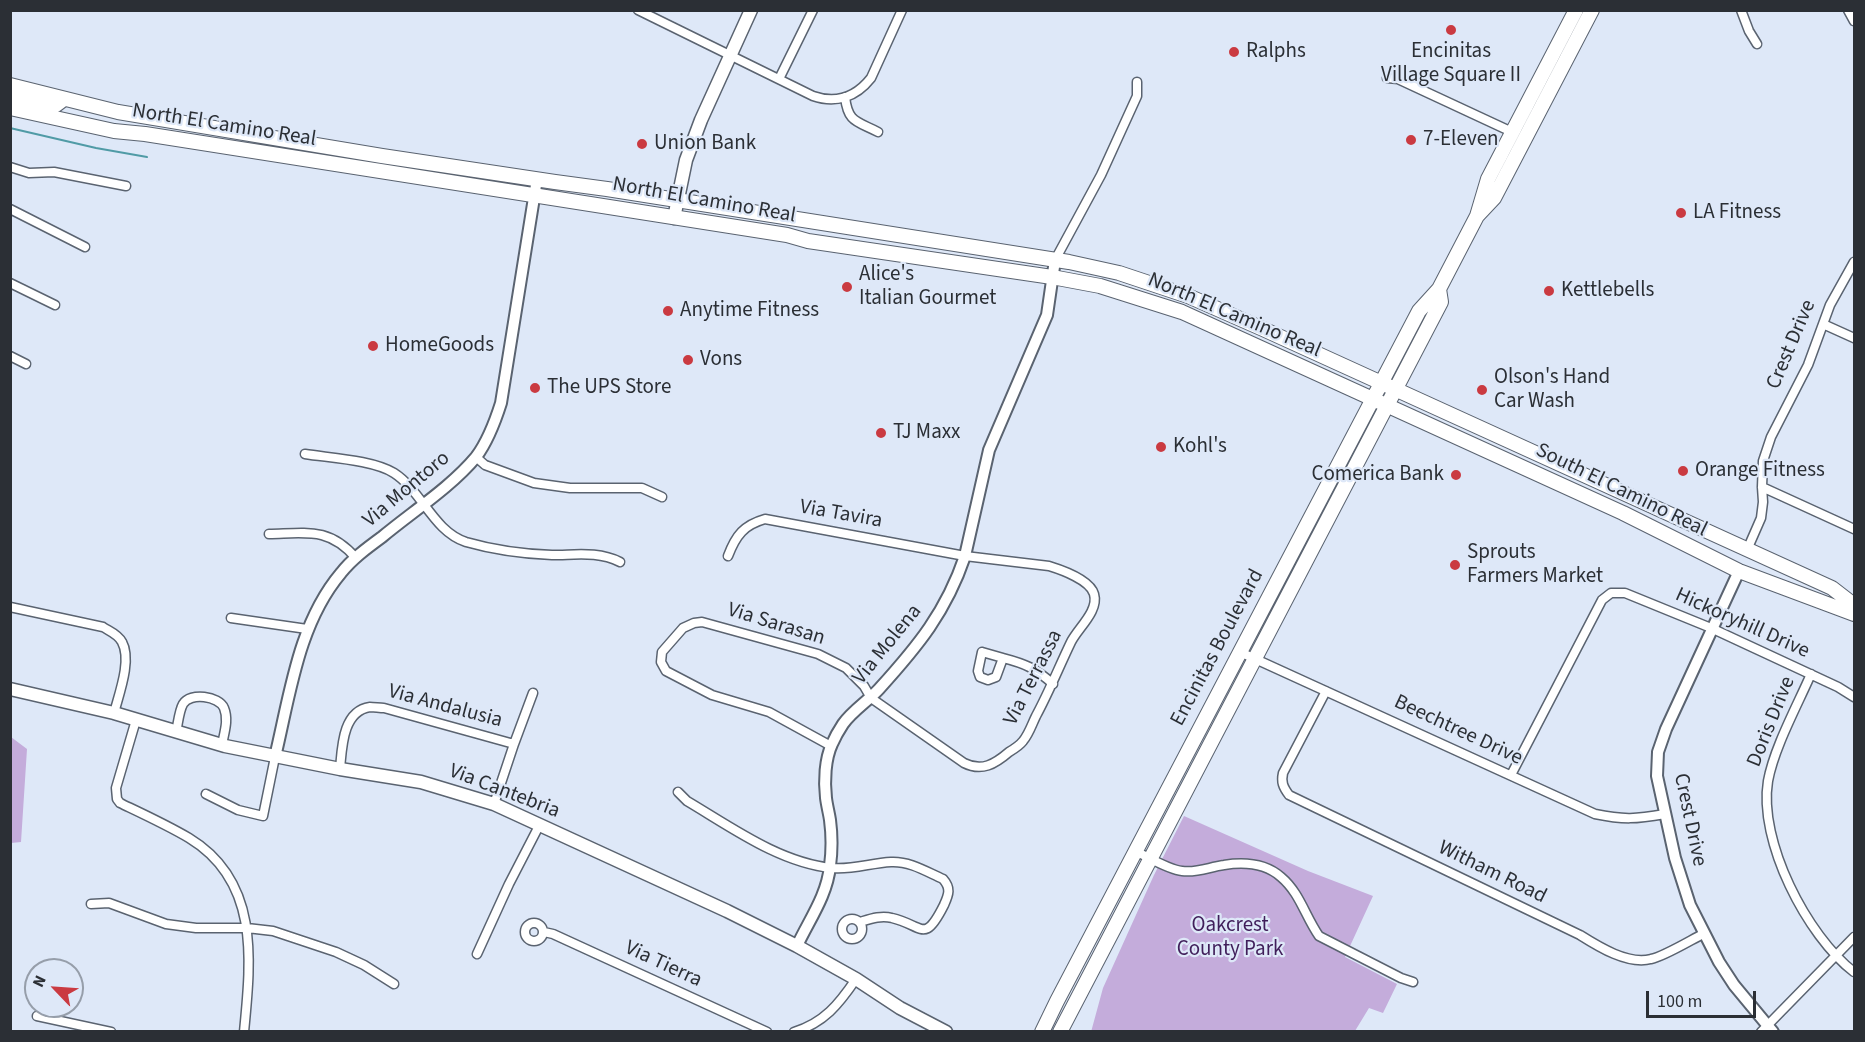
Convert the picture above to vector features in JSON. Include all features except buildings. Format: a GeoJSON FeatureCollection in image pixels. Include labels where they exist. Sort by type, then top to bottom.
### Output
{"type":"FeatureCollection","features":[{"type":"Feature","properties":{"kind":"main road"},"geometry":{"type":"LineString","coordinates":[[674,218],[686,160],[701,120],[751,10]]}},
{"type":"Feature","properties":{"kind":"main road","name":"Encinitas Boulevard"},"geometry":{"type":"LineString","coordinates":[[1042,1032],[1419,311],[1438,289],[1477,216],[1488,179],[1576,10]]}},
{"type":"Feature","properties":{"kind":"main road","name":"Encinitas Boulevard"},"geometry":{"type":"LineString","coordinates":[[1477,216],[1494,198],[1592,10]]}},
{"type":"Feature","properties":{"kind":"main road","name":"North El Camino Real"},"geometry":{"type":"LineString","coordinates":[[11,89],[118,112],[420,162],[950,243],[1119,273],[1188,296],[1381,383]]}},
{"type":"Feature","properties":{"kind":"main road","name":"North El Camino Real"},"geometry":{"type":"LineString","coordinates":[[10,108],[114,131],[535,195],[761,231],[808,241],[1089,284],[1182,312],[1373,399]]}},
{"type":"Feature","properties":{"kind":"main road"},"geometry":{"type":"LineString","coordinates":[[359,168],[367,164],[406,168],[420,162]]}},
{"type":"Feature","properties":{"kind":"main road"},"geometry":{"type":"LineString","coordinates":[[875,251],[887,242],[937,248],[950,243]]}},
{"type":"Feature","properties":{"kind":"main road"},"geometry":{"type":"LineString","coordinates":[[1089,284],[1103,282],[1152,297],[1167,290]]}},
{"type":"Feature","properties":{"kind":"main road","name":"Encinitas Boulevard"},"geometry":{"type":"LineString","coordinates":[[1059,1032],[1441,302],[1438,289]]}},
{"type":"Feature","properties":{"kind":"main road"},"geometry":{"type":"LineString","coordinates":[[1182,312],[1190,309],[1223,322],[1232,315]]}},
{"type":"Feature","properties":{"kind":"main road","name":"South El Camino Real"},"geometry":{"type":"LineString","coordinates":[[1381,383],[1832,588],[1854,605]]}},
{"type":"Feature","properties":{"kind":"main road","name":"South El Camino Real"},"geometry":{"type":"LineString","coordinates":[[1373,399],[1623,513],[1739,571],[1854,614]]}},
{"type":"Feature","properties":{"kind":"main road"},"geometry":{"type":"LineString","coordinates":[[1494,454],[1508,452],[1537,465],[1546,466],[1555,462]]}},
{"type":"Feature","properties":{"kind":"main road"},"geometry":{"type":"LineString","coordinates":[[1287,594],[1282,587],[1299,554],[1301,534]]}},
{"type":"Feature","properties":{"kind":"main road"},"geometry":{"type":"LineString","coordinates":[[1739,571],[1745,564],[1794,584],[1832,588]]}},
{"type":"Feature","properties":{"kind":"main road","name":"Via Cantebria"},"geometry":{"type":"LineString","coordinates":[[10,689],[114,713],[275,758],[421,782],[494,804],[727,911],[797,946],[856,979],[900,1008],[946,1032]]}},
{"type":"Feature","properties":{"kind":"street"},"geometry":{"type":"LineString","coordinates":[[638,10],[824,100],[834,101],[853,95],[864,88],[871,78],[902,10]]}},
{"type":"Feature","properties":{"kind":"street"},"geometry":{"type":"LineString","coordinates":[[779,79],[813,10]]}},
{"type":"Feature","properties":{"kind":"street"},"geometry":{"type":"LineString","coordinates":[[1741,10],[1757,44]]}},
{"type":"Feature","properties":{"kind":"street"},"geometry":{"type":"LineString","coordinates":[[1848,10],[1854,21]]}},
{"type":"Feature","properties":{"kind":"street"},"geometry":{"type":"LineString","coordinates":[[1387,78],[1398,79],[1512,132]]}},
{"type":"Feature","properties":{"kind":"street"},"geometry":{"type":"LineString","coordinates":[[1055,260],[1101,175],[1137,96],[1137,82]]}},
{"type":"Feature","properties":{"kind":"street"},"geometry":{"type":"LineString","coordinates":[[845,98],[847,111],[851,118],[878,132]]}},
{"type":"Feature","properties":{"kind":"street"},"geometry":{"type":"LineString","coordinates":[[10,167],[29,173],[54,172],[126,186]]}},
{"type":"Feature","properties":{"kind":"street","name":"Via Montoro"},"geometry":{"type":"LineString","coordinates":[[206,794],[238,810],[263,816],[307,629],[327,592],[356,558],[453,479],[476,457],[490,432],[501,403],[537,179]]}},
{"type":"Feature","properties":{"kind":"street"},"geometry":{"type":"LineString","coordinates":[[10,209],[85,247]]}},
{"type":"Feature","properties":{"kind":"street","name":"Via Molena"},"geometry":{"type":"LineString","coordinates":[[797,946],[821,901],[830,868],[830,819],[825,783],[831,746],[844,723],[871,698],[912,653],[943,608],[965,556],[989,450],[1047,315],[1055,260]]}},
{"type":"Feature","properties":{"kind":"street","name":"Crest Drive"},"geometry":{"type":"LineString","coordinates":[[1747,550],[1761,518],[1763,461],[1771,437],[1808,364],[1830,305],[1854,262]]}},
{"type":"Feature","properties":{"kind":"street"},"geometry":{"type":"LineString","coordinates":[[10,283],[55,305]]}},
{"type":"Feature","properties":{"kind":"street"},"geometry":{"type":"LineString","coordinates":[[1823,324],[1854,338]]}},
{"type":"Feature","properties":{"kind":"street"},"geometry":{"type":"LineString","coordinates":[[10,356],[26,364]]}},
{"type":"Feature","properties":{"kind":"street"},"geometry":{"type":"LineString","coordinates":[[305,453],[385,468],[405,482],[442,526],[453,535],[468,542],[520,553],[599,554],[620,562]]}},
{"type":"Feature","properties":{"kind":"street"},"geometry":{"type":"LineString","coordinates":[[476,457],[485,465],[534,483],[570,488],[642,488],[662,497]]}},
{"type":"Feature","properties":{"kind":"street"},"geometry":{"type":"LineString","coordinates":[[1762,487],[1854,529]]}},
{"type":"Feature","properties":{"kind":"street","name":"Via Tavira"},"geometry":{"type":"LineString","coordinates":[[728,556],[733,543],[743,530],[751,523],[765,519],[965,556]]}},
{"type":"Feature","properties":{"kind":"street"},"geometry":{"type":"LineString","coordinates":[[269,534],[318,533],[326,535],[345,546],[356,558]]}},
{"type":"Feature","properties":{"kind":"street","name":"Via Terrassa"},"geometry":{"type":"LineString","coordinates":[[871,698],[973,768],[996,764],[1023,741],[1053,684],[1072,640],[1091,612],[1095,603],[1094,593],[1089,584],[1049,566],[965,556]]}},
{"type":"Feature","properties":{"kind":"street","name":"Crest Drive"},"geometry":{"type":"LineString","coordinates":[[1739,571],[1666,729],[1658,752],[1657,776],[1675,858],[1690,905],[1703,934],[1734,985],[1767,1029]]}},
{"type":"Feature","properties":{"kind":"street","name":"Hickoryhill Drive"},"geometry":{"type":"LineString","coordinates":[[1511,775],[1602,600],[1611,593],[1624,593],[1712,628],[1838,687],[1854,697]]}},
{"type":"Feature","properties":{"kind":"street"},"geometry":{"type":"LineString","coordinates":[[10,607],[103,627],[116,634],[121,640],[126,659],[114,713]]}},
{"type":"Feature","properties":{"kind":"street"},"geometry":{"type":"LineString","coordinates":[[231,618],[307,629]]}},
{"type":"Feature","properties":{"kind":"street","name":"Via Sarasan"},"geometry":{"type":"LineString","coordinates":[[831,746],[769,712],[712,695],[666,671],[661,662],[662,652],[683,628],[702,622],[818,654],[846,668],[864,686],[871,698]]}},
{"type":"Feature","properties":{"kind":"street","name":"Beechtree Drive"},"geometry":{"type":"LineString","coordinates":[[1240,652],[1595,814],[1620,819],[1665,814]]}},
{"type":"Feature","properties":{"kind":"street"},"geometry":{"type":"LineString","coordinates":[[1003,658],[1039,671],[1053,684]]}},
{"type":"Feature","properties":{"kind":"street","name":"Doris Drive"},"geometry":{"type":"LineString","coordinates":[[1811,674],[1772,762],[1767,802],[1773,846],[1797,901],[1836,954],[1854,972]]}},
{"type":"Feature","properties":{"kind":"street","name":"Witham Road"},"geometry":{"type":"LineString","coordinates":[[1326,691],[1281,781],[1289,795],[1580,935],[1606,951],[1635,960],[1652,959],[1703,934]]}},
{"type":"Feature","properties":{"kind":"street"},"geometry":{"type":"LineString","coordinates":[[494,804],[533,693]]}},
{"type":"Feature","properties":{"kind":"street"},"geometry":{"type":"LineString","coordinates":[[176,732],[183,704],[190,698],[200,696],[212,699],[222,704],[225,709],[227,721],[222,745]]}},
{"type":"Feature","properties":{"kind":"street","name":"Via Andalusia"},"geometry":{"type":"LineString","coordinates":[[340,770],[347,726],[351,718],[370,707],[384,708],[514,744]]}},
{"type":"Feature","properties":{"kind":"street"},"geometry":{"type":"LineString","coordinates":[[136,720],[116,788],[117,799],[190,839],[221,865],[229,875],[239,895],[247,928],[249,980],[244,1032]]}},
{"type":"Feature","properties":{"kind":"street"},"geometry":{"type":"LineString","coordinates":[[678,792],[687,801],[774,851],[830,868],[845,869],[891,862],[905,863],[943,879],[950,890],[936,921],[927,928],[919,929],[892,918],[876,917],[860,922]]}},
{"type":"Feature","properties":{"kind":"street"},"geometry":{"type":"LineString","coordinates":[[477,954],[540,824]]}},
{"type":"Feature","properties":{"kind":"street"},"geometry":{"type":"LineString","coordinates":[[1135,851],[1180,871],[1203,871],[1222,865],[1253,864],[1268,869],[1281,876],[1297,894],[1319,936],[1413,982]]}},
{"type":"Feature","properties":{"kind":"street"},"geometry":{"type":"LineString","coordinates":[[91,903],[108,903],[166,924],[196,928],[273,930],[336,952],[364,965],[394,984]]}},
{"type":"Feature","properties":{"kind":"street","name":"Via Tierra"},"geometry":{"type":"LineString","coordinates":[[544,932],[767,1032]]}},
{"type":"Feature","properties":{"kind":"street"},"geometry":{"type":"LineString","coordinates":[[1767,1029],[1854,937]]}},
{"type":"Feature","properties":{"kind":"street"},"geometry":{"type":"LineString","coordinates":[[794,1032],[816,1023],[840,1003],[856,979]]}},
{"type":"Feature","properties":{"kind":"street"},"geometry":{"type":"LineString","coordinates":[[46,1018],[111,1032]]}},
{"type":"Feature","properties":{"kind":"green space"},"geometry":{"type":"Polygon","coordinates":[[[11,737],[27,749],[21,842],[11,843],[11,737]]]}},
{"type":"Feature","properties":{"kind":"green space","name":"Oakcrest County Park"},"geometry":{"type":"Polygon","coordinates":[[[1184,816],[1308,871],[1373,896],[1345,957],[1397,984],[1383,1013],[1369,1008],[1355,1031],[1091,1032],[1103,988],[1154,875],[1184,816]]]}},
{"type":"Feature","properties":{"kind":"waterway"},"geometry":{"type":"LineString","coordinates":[[10,128],[147,157]]}},
{"type":"Feature","properties":{"kind":"place","name":"Encinitas Village Square II"},"geometry":{"type":"Point","coordinates":[1451,30]}},
{"type":"Feature","properties":{"kind":"place","name":"Ralphs"},"geometry":{"type":"Point","coordinates":[1234,52]}},
{"type":"Feature","properties":{"kind":"place","name":"7-Eleven"},"geometry":{"type":"Point","coordinates":[1411,140]}},
{"type":"Feature","properties":{"kind":"place","name":"Union Bank"},"geometry":{"type":"Point","coordinates":[642,144]}},
{"type":"Feature","properties":{"kind":"place","name":"LA Fitness"},"geometry":{"type":"Point","coordinates":[1681,213]}},
{"type":"Feature","properties":{"kind":"place","name":"Alice's Italian Gourmet"},"geometry":{"type":"Point","coordinates":[847,287]}},
{"type":"Feature","properties":{"kind":"place","name":"Kettlebells"},"geometry":{"type":"Point","coordinates":[1549,291]}},
{"type":"Feature","properties":{"kind":"place","name":"Anytime Fitness"},"geometry":{"type":"Point","coordinates":[668,311]}},
{"type":"Feature","properties":{"kind":"place","name":"HomeGoods"},"geometry":{"type":"Point","coordinates":[373,346]}},
{"type":"Feature","properties":{"kind":"place","name":"Vons"},"geometry":{"type":"Point","coordinates":[688,360]}},
{"type":"Feature","properties":{"kind":"place","name":"The UPS Store"},"geometry":{"type":"Point","coordinates":[535,388]}},
{"type":"Feature","properties":{"kind":"place","name":"Olson's Hand Car Wash"},"geometry":{"type":"Point","coordinates":[1482,390]}},
{"type":"Feature","properties":{"kind":"place","name":"TJ Maxx"},"geometry":{"type":"Point","coordinates":[881,433]}},
{"type":"Feature","properties":{"kind":"place","name":"Kohl's"},"geometry":{"type":"Point","coordinates":[1161,447]}},
{"type":"Feature","properties":{"kind":"place","name":"Orange Fitness"},"geometry":{"type":"Point","coordinates":[1683,471]}},
{"type":"Feature","properties":{"kind":"place","name":"Comerica Bank"},"geometry":{"type":"Point","coordinates":[1456,475]}},
{"type":"Feature","properties":{"kind":"place","name":"Sprouts Farmers Market"},"geometry":{"type":"Point","coordinates":[1455,565]}}]}
